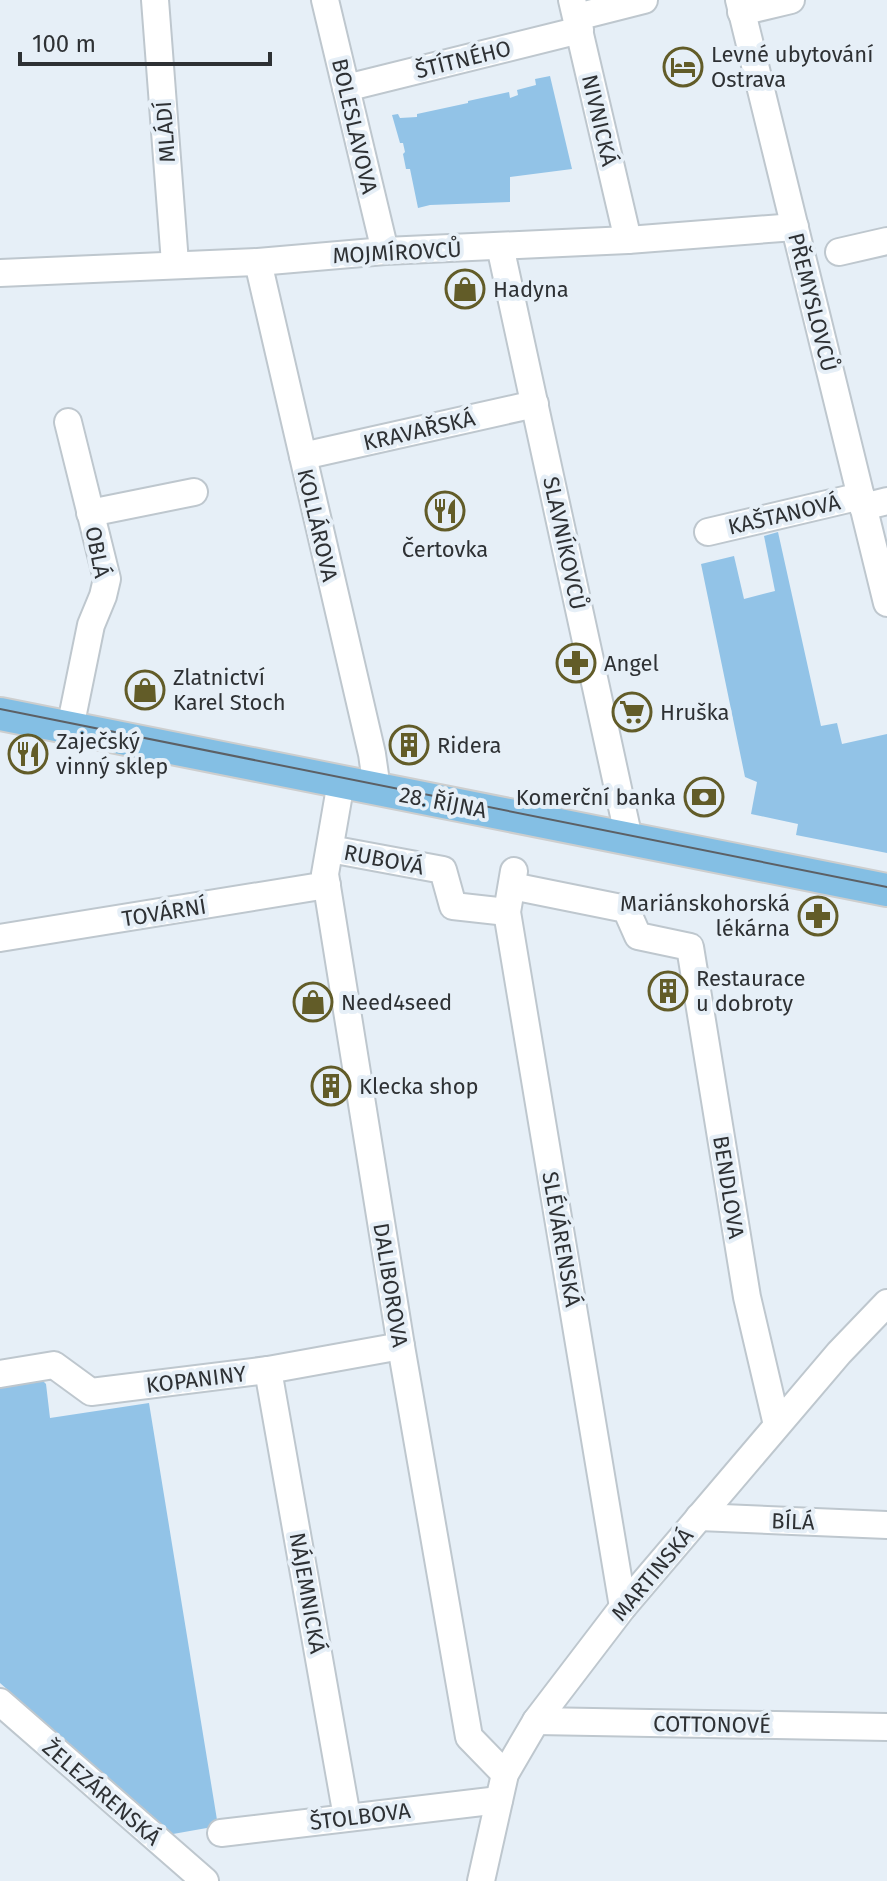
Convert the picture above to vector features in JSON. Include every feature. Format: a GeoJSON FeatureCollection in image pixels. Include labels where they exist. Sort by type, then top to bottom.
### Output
{"type":"FeatureCollection","features":[{"type":"Feature","properties":{"kind":"main road","name":"28. ŘÍJNA"},"geometry":{"type":"LineString","coordinates":[[0,714],[887,890]]}},
{"type":"Feature","properties":{"kind":"street","name":"MLÁDÍ"},"geometry":{"type":"LineString","coordinates":[[155,0],[175,263]]}},
{"type":"Feature","properties":{"kind":"street","name":"BOLESLAVOVA"},"geometry":{"type":"LineString","coordinates":[[325,0],[385,251]]}},
{"type":"Feature","properties":{"kind":"street","name":"ŠTÍTNÉHO"},"geometry":{"type":"LineString","coordinates":[[346,88],[576,16],[644,0]]}},
{"type":"Feature","properties":{"kind":"street"},"geometry":{"type":"LineString","coordinates":[[740,6],[791,0]]}},
{"type":"Feature","properties":{"kind":"street","name":"PŘEMYSLOVCŮ"},"geometry":{"type":"LineString","coordinates":[[740,6],[795,227],[870,502],[887,603]]}},
{"type":"Feature","properties":{"kind":"street","name":"NIVNICKÁ"},"geometry":{"type":"LineString","coordinates":[[576,16],[628,240]]}},
{"type":"Feature","properties":{"kind":"street","name":"MOJMÍROVCŮ"},"geometry":{"type":"LineString","coordinates":[[0,273],[175,263],[258,262],[385,251],[628,240],[795,227]]}},
{"type":"Feature","properties":{"kind":"street"},"geometry":{"type":"LineString","coordinates":[[839,252],[887,241]]}},
{"type":"Feature","properties":{"kind":"street","name":"SLAVNÍKOVCŮ"},"geometry":{"type":"LineString","coordinates":[[500,246],[629,839]]}},
{"type":"Feature","properties":{"kind":"street","name":"KOLLÁROVA"},"geometry":{"type":"LineString","coordinates":[[258,262],[377,789]]}},
{"type":"Feature","properties":{"kind":"street","name":"KRAVAŘSKÁ"},"geometry":{"type":"LineString","coordinates":[[303,456],[535,404]]}},
{"type":"Feature","properties":{"kind":"street","name":"OBLÁ"},"geometry":{"type":"LineString","coordinates":[[68,422],[107,584],[91,625],[70,728]]}},
{"type":"Feature","properties":{"kind":"street"},"geometry":{"type":"LineString","coordinates":[[90,513],[194,492]]}},
{"type":"Feature","properties":{"kind":"street","name":"KAŠTANOVÁ"},"geometry":{"type":"LineString","coordinates":[[708,532],[870,502]]}},
{"type":"Feature","properties":{"kind":"street","name":"DALIBOROVA"},"geometry":{"type":"LineString","coordinates":[[341,782],[325,874],[401,1346],[469,1737],[505,1774]]}},
{"type":"Feature","properties":{"kind":"street","name":"RUBOVÁ"},"geometry":{"type":"LineString","coordinates":[[330,849],[443,870],[453,906],[507,912]]}},
{"type":"Feature","properties":{"kind":"street","name":"SLÉVÁRENSKÁ"},"geometry":{"type":"LineString","coordinates":[[623,1607],[507,912],[513,879],[626,909],[638,936],[690,947]]}},
{"type":"Feature","properties":{"kind":"street","name":"TOVÁRNÍ"},"geometry":{"type":"LineString","coordinates":[[0,938],[327,885]]}},
{"type":"Feature","properties":{"kind":"street","name":"BENDLOVA"},"geometry":{"type":"LineString","coordinates":[[690,947],[747,1297],[777,1425]]}},
{"type":"Feature","properties":{"kind":"street","name":"MARTINSKÁ"},"geometry":{"type":"LineString","coordinates":[[481,1881],[505,1774],[536,1721],[623,1607],[839,1353],[887,1303]]}},
{"type":"Feature","properties":{"kind":"street","name":"KOPANINY"},"geometry":{"type":"LineString","coordinates":[[0,1374],[54,1365],[91,1392],[268,1370],[401,1346]]}},
{"type":"Feature","properties":{"kind":"street","name":"NÁJEMNICKÁ"},"geometry":{"type":"LineString","coordinates":[[268,1370],[347,1817]]}},
{"type":"Feature","properties":{"kind":"street","name":"BÍLÁ"},"geometry":{"type":"LineString","coordinates":[[699,1517],[887,1525]]}},
{"type":"Feature","properties":{"kind":"street","name":"ŽELEZÁRENSKÁ"},"geometry":{"type":"LineString","coordinates":[[0,1702],[205,1881]]}},
{"type":"Feature","properties":{"kind":"street","name":"COTTONOVÉ"},"geometry":{"type":"LineString","coordinates":[[536,1721],[887,1727]]}},
{"type":"Feature","properties":{"kind":"street","name":"ŠTOLBOVA"},"geometry":{"type":"LineString","coordinates":[[221,1833],[499,1800]]}},
{"type":"Feature","properties":{"kind":"shaded area"},"geometry":{"type":"Polygon","coordinates":[[[550,76],[572,169],[510,177],[510,202],[418,208],[410,169],[406,169],[403,143],[400,143],[392,115],[417,117],[417,114],[509,92],[510,98],[518,95],[517,90],[536,85],[535,79],[550,76]]]}},
{"type":"Feature","properties":{"kind":"shaded area"},"geometry":{"type":"Polygon","coordinates":[[[778,532],[821,726],[837,723],[842,744],[887,734],[887,853],[796,835],[798,824],[751,814],[757,782],[745,777],[701,564],[734,556],[744,599],[775,591],[764,536],[778,532]]]}},
{"type":"Feature","properties":{"kind":"shaded area"},"geometry":{"type":"Polygon","coordinates":[[[42,1380],[46,1384],[50,1418],[149,1403],[218,1826],[173,1834],[0,1683],[0,1387],[42,1380]]]}},
{"type":"Feature","properties":{"kind":"tram line"},"geometry":{"type":"LineString","coordinates":[[0,709],[887,887]]}},
{"type":"Feature","properties":{"kind":"place","name":"Levné ubytování Ostrava"},"geometry":{"type":"Point","coordinates":[683,67]}},
{"type":"Feature","properties":{"kind":"place","name":"Hadyna"},"geometry":{"type":"Point","coordinates":[465,289]}},
{"type":"Feature","properties":{"kind":"place","name":"Čertovka"},"geometry":{"type":"Point","coordinates":[445,511]}},
{"type":"Feature","properties":{"kind":"place","name":"Angel"},"geometry":{"type":"Point","coordinates":[576,663]}},
{"type":"Feature","properties":{"kind":"place","name":"Zlatnictví Karel Stoch"},"geometry":{"type":"Point","coordinates":[145,690]}},
{"type":"Feature","properties":{"kind":"place","name":"Hruška"},"geometry":{"type":"Point","coordinates":[632,712]}},
{"type":"Feature","properties":{"kind":"place","name":"Ridera"},"geometry":{"type":"Point","coordinates":[409,745]}},
{"type":"Feature","properties":{"kind":"place","name":"Zaječský vinný sklep"},"geometry":{"type":"Point","coordinates":[28,754]}},
{"type":"Feature","properties":{"kind":"place","name":"Komerční banka"},"geometry":{"type":"Point","coordinates":[704,797]}},
{"type":"Feature","properties":{"kind":"place","name":"Mariánskohorská lékárna"},"geometry":{"type":"Point","coordinates":[818,916]}},
{"type":"Feature","properties":{"kind":"place","name":"Restaurace u dobroty"},"geometry":{"type":"Point","coordinates":[668,991]}},
{"type":"Feature","properties":{"kind":"place","name":"Need4seed"},"geometry":{"type":"Point","coordinates":[313,1002]}},
{"type":"Feature","properties":{"kind":"place","name":"Klecka shop"},"geometry":{"type":"Point","coordinates":[331,1086]}}]}
